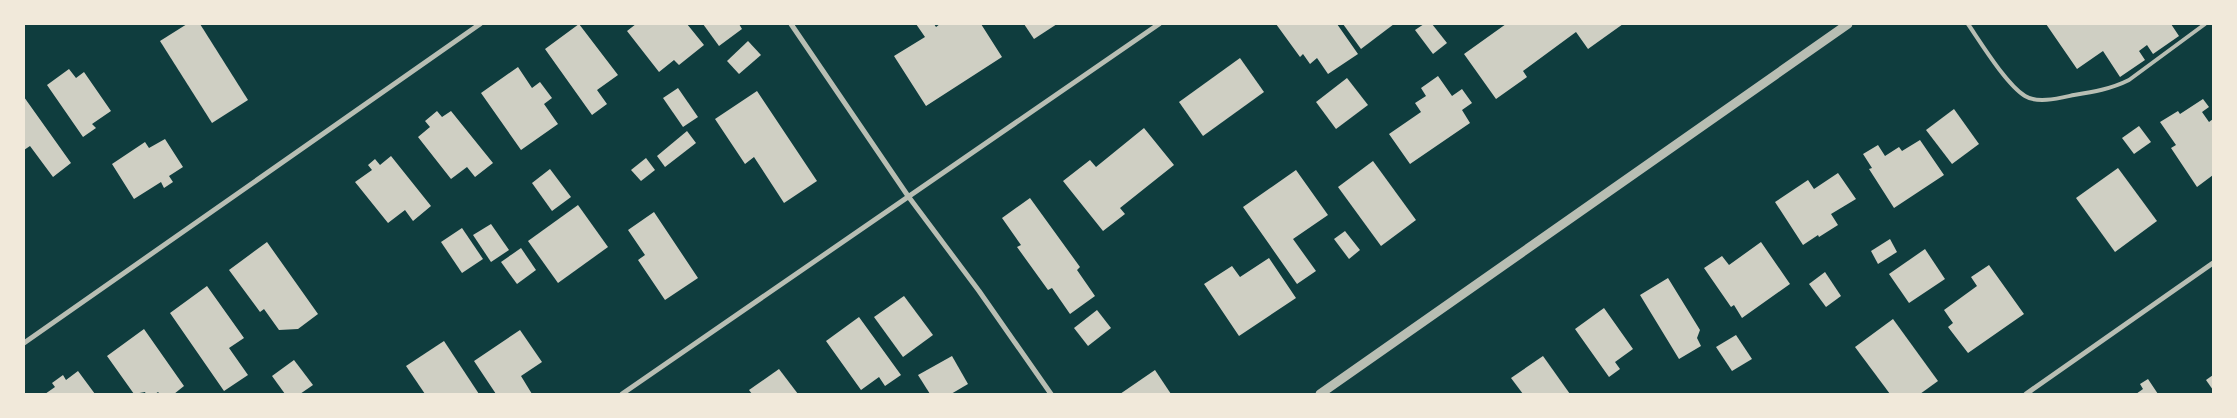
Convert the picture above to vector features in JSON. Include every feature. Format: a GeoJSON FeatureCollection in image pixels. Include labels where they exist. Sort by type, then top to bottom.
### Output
{"type":"FeatureCollection","features":[{"type":"Feature","properties":{"kind":"street"},"geometry":{"type":"LineString","coordinates":[[24,343],[480,24]]}},
{"type":"Feature","properties":{"kind":"street"},"geometry":{"type":"LineString","coordinates":[[791,24],[908,196],[979,291],[1051,394]]}},
{"type":"Feature","properties":{"kind":"street"},"geometry":{"type":"LineString","coordinates":[[622,394],[1159,24]]}},
{"type":"Feature","properties":{"kind":"street"},"geometry":{"type":"LineString","coordinates":[[1320,394],[1848,24]]}},
{"type":"Feature","properties":{"kind":"street"},"geometry":{"type":"LineString","coordinates":[[2026,394],[2213,263]]}},
{"type":"Feature","properties":{"kind":"lane"},"geometry":{"type":"LineString","coordinates":[[1968,24],[2010,81],[2025,96],[2038,100],[2116,87],[2129,80],[2205,24]]}},
{"type":"Feature","properties":{"kind":"building"},"geometry":{"type":"Polygon","coordinates":[[[187,24],[200,24],[248,100],[212,123],[160,41],[187,24]]]}},
{"type":"Feature","properties":{"kind":"building"},"geometry":{"type":"Polygon","coordinates":[[[579,24],[618,75],[597,90],[607,104],[592,115],[545,49],[579,24]]]}},
{"type":"Feature","properties":{"kind":"building"},"geometry":{"type":"Polygon","coordinates":[[[636,24],[687,24],[704,45],[679,65],[674,60],[659,72],[627,31],[636,24]]]}},
{"type":"Feature","properties":{"kind":"building"},"geometry":{"type":"Polygon","coordinates":[[[703,24],[739,24],[742,29],[719,46],[703,24]]]}},
{"type":"Feature","properties":{"kind":"building"},"geometry":{"type":"Polygon","coordinates":[[[916,24],[934,24],[936,27],[940,24],[981,24],[1002,57],[926,106],[894,56],[925,37],[916,24]]]}},
{"type":"Feature","properties":{"kind":"building"},"geometry":{"type":"Polygon","coordinates":[[[1024,24],[1057,24],[1034,39],[1024,24]]]}},
{"type":"Feature","properties":{"kind":"building"},"geometry":{"type":"Polygon","coordinates":[[[1276,24],[1337,24],[1358,54],[1328,74],[1317,58],[1310,64],[1303,54],[1300,57],[1276,24]]]}},
{"type":"Feature","properties":{"kind":"building"},"geometry":{"type":"Polygon","coordinates":[[[1343,24],[1394,24],[1361,49],[1343,24]]]}},
{"type":"Feature","properties":{"kind":"building"},"geometry":{"type":"Polygon","coordinates":[[[1424,24],[1432,24],[1447,43],[1433,54],[1415,30],[1424,24]]]}},
{"type":"Feature","properties":{"kind":"building"},"geometry":{"type":"Polygon","coordinates":[[[1506,24],[1623,24],[1588,49],[1576,32],[1523,71],[1527,77],[1496,99],[1464,54],[1506,24]]]}},
{"type":"Feature","properties":{"kind":"building"},"geometry":{"type":"Polygon","coordinates":[[[2046,24],[2171,24],[2179,36],[2153,54],[2147,45],[2139,51],[2145,60],[2120,77],[2103,51],[2077,69],[2046,24]]]}},
{"type":"Feature","properties":{"kind":"building"},"geometry":{"type":"Polygon","coordinates":[[[748,41],[761,55],[739,74],[727,61],[748,41]]]}},
{"type":"Feature","properties":{"kind":"building"},"geometry":{"type":"Polygon","coordinates":[[[1240,58],[1264,92],[1203,136],[1179,102],[1240,58]]]}},
{"type":"Feature","properties":{"kind":"building"},"geometry":{"type":"Polygon","coordinates":[[[518,67],[532,88],[540,82],[552,98],[544,104],[558,124],[521,150],[481,93],[518,67]]]}},
{"type":"Feature","properties":{"kind":"building"},"geometry":{"type":"Polygon","coordinates":[[[69,69],[76,78],[84,72],[111,111],[92,124],[96,128],[83,137],[47,85],[69,69]]]}},
{"type":"Feature","properties":{"kind":"building"},"geometry":{"type":"Polygon","coordinates":[[[1438,76],[1452,96],[1462,89],[1472,103],[1462,110],[1470,123],[1410,164],[1389,134],[1421,112],[1415,103],[1426,96],[1421,88],[1438,76]]]}},
{"type":"Feature","properties":{"kind":"building"},"geometry":{"type":"Polygon","coordinates":[[[1347,78],[1368,105],[1336,129],[1316,102],[1347,78]]]}},
{"type":"Feature","properties":{"kind":"building"},"geometry":{"type":"Polygon","coordinates":[[[678,88],[698,117],[683,127],[663,98],[678,88]]]}},
{"type":"Feature","properties":{"kind":"building"},"geometry":{"type":"Polygon","coordinates":[[[757,91],[817,181],[784,203],[754,157],[745,164],[715,119],[757,91]]]}},
{"type":"Feature","properties":{"kind":"building"},"geometry":{"type":"Polygon","coordinates":[[[24,97],[71,163],[53,177],[30,146],[24,150],[24,97]]]}},
{"type":"Feature","properties":{"kind":"building"},"geometry":{"type":"Polygon","coordinates":[[[2203,99],[2209,107],[2202,112],[2209,122],[2213,119],[2213,175],[2197,187],[2171,148],[2176,145],[2160,122],[2178,111],[2180,114],[2203,99]]]}},
{"type":"Feature","properties":{"kind":"building"},"geometry":{"type":"Polygon","coordinates":[[[1954,109],[1979,144],[1952,164],[1926,130],[1954,109]]]}},
{"type":"Feature","properties":{"kind":"building"},"geometry":{"type":"Polygon","coordinates":[[[437,111],[442,117],[451,111],[493,163],[475,177],[467,167],[451,179],[418,137],[430,127],[425,121],[437,111]]]}},
{"type":"Feature","properties":{"kind":"building"},"geometry":{"type":"Polygon","coordinates":[[[2139,126],[2151,142],[2134,154],[2122,138],[2139,126]]]}},
{"type":"Feature","properties":{"kind":"building"},"geometry":{"type":"Polygon","coordinates":[[[1144,128],[1174,165],[1120,208],[1125,214],[1103,231],[1063,181],[1090,160],[1096,167],[1144,128]]]}},
{"type":"Feature","properties":{"kind":"building"},"geometry":{"type":"Polygon","coordinates":[[[687,131],[696,143],[665,167],[657,156],[687,131]]]}},
{"type":"Feature","properties":{"kind":"building"},"geometry":{"type":"Polygon","coordinates":[[[165,139],[183,167],[169,176],[173,182],[164,188],[161,182],[134,199],[112,164],[145,142],[149,148],[165,139]]]}},
{"type":"Feature","properties":{"kind":"building"},"geometry":{"type":"Polygon","coordinates":[[[1920,140],[1944,175],[1894,208],[1869,169],[1872,168],[1863,154],[1878,145],[1885,156],[1899,147],[1902,151],[1920,140]]]}},
{"type":"Feature","properties":{"kind":"building"},"geometry":{"type":"Polygon","coordinates":[[[391,156],[431,206],[413,221],[405,210],[388,223],[355,182],[372,170],[368,165],[375,159],[380,165],[391,156]]]}},
{"type":"Feature","properties":{"kind":"building"},"geometry":{"type":"Polygon","coordinates":[[[646,158],[655,170],[641,181],[631,170],[646,158]]]}},
{"type":"Feature","properties":{"kind":"building"},"geometry":{"type":"Polygon","coordinates":[[[1373,161],[1416,220],[1381,246],[1338,187],[1373,161]]]}},
{"type":"Feature","properties":{"kind":"building"},"geometry":{"type":"Polygon","coordinates":[[[2118,168],[2157,221],[2115,252],[2076,198],[2118,168]]]}},
{"type":"Feature","properties":{"kind":"building"},"geometry":{"type":"Polygon","coordinates":[[[550,169],[571,197],[552,211],[532,183],[550,169]]]}},
{"type":"Feature","properties":{"kind":"building"},"geometry":{"type":"Polygon","coordinates":[[[1296,170],[1328,215],[1293,239],[1316,271],[1297,284],[1243,207],[1296,170]]]}},
{"type":"Feature","properties":{"kind":"building"},"geometry":{"type":"Polygon","coordinates":[[[1838,173],[1856,199],[1831,214],[1838,225],[1803,245],[1775,202],[1808,180],[1814,189],[1838,173]]]}},
{"type":"Feature","properties":{"kind":"building"},"geometry":{"type":"Polygon","coordinates":[[[1030,198],[1080,267],[1077,270],[1095,296],[1070,314],[1052,288],[1048,290],[1017,247],[1021,245],[1002,218],[1030,198]]]}},
{"type":"Feature","properties":{"kind":"building"},"geometry":{"type":"Polygon","coordinates":[[[578,205],[608,247],[558,283],[528,241],[578,205]]]}},
{"type":"Feature","properties":{"kind":"building"},"geometry":{"type":"Polygon","coordinates":[[[654,212],[698,278],[665,300],[638,260],[645,255],[628,230],[654,212]]]}},
{"type":"Feature","properties":{"kind":"building"},"geometry":{"type":"Polygon","coordinates":[[[491,224],[509,250],[491,262],[473,235],[491,224]]]}},
{"type":"Feature","properties":{"kind":"building"},"geometry":{"type":"Polygon","coordinates":[[[462,228],[483,259],[462,273],[441,242],[462,228]]]}},
{"type":"Feature","properties":{"kind":"building"},"geometry":{"type":"Polygon","coordinates":[[[1345,231],[1360,250],[1349,259],[1334,239],[1345,231]]]}},
{"type":"Feature","properties":{"kind":"building"},"geometry":{"type":"Polygon","coordinates":[[[1890,239],[1897,252],[1878,264],[1871,251],[1890,239]]]}},
{"type":"Feature","properties":{"kind":"building"},"geometry":{"type":"Polygon","coordinates":[[[267,242],[318,314],[298,329],[279,330],[264,309],[260,312],[229,270],[267,242]]]}},
{"type":"Feature","properties":{"kind":"building"},"geometry":{"type":"Polygon","coordinates":[[[1761,242],[1790,284],[1742,318],[1734,305],[1731,307],[1704,268],[1722,256],[1729,265],[1761,242]]]}},
{"type":"Feature","properties":{"kind":"building"},"geometry":{"type":"Polygon","coordinates":[[[521,248],[536,270],[517,284],[501,262],[521,248]]]}},
{"type":"Feature","properties":{"kind":"building"},"geometry":{"type":"Polygon","coordinates":[[[1925,249],[1945,279],[1909,303],[1889,274],[1925,249]]]}},
{"type":"Feature","properties":{"kind":"building"},"geometry":{"type":"Polygon","coordinates":[[[1269,258],[1296,298],[1239,336],[1204,284],[1232,266],[1240,277],[1269,258]]]}},
{"type":"Feature","properties":{"kind":"building"},"geometry":{"type":"Polygon","coordinates":[[[1989,265],[2024,314],[1968,353],[1948,327],[1953,323],[1944,310],[1977,286],[1971,277],[1989,265]]]}},
{"type":"Feature","properties":{"kind":"building"},"geometry":{"type":"Polygon","coordinates":[[[1825,272],[1841,296],[1826,307],[1809,284],[1825,272]]]}},
{"type":"Feature","properties":{"kind":"building"},"geometry":{"type":"Polygon","coordinates":[[[1668,278],[1700,330],[1697,338],[1701,346],[1679,359],[1640,295],[1668,278]]]}},
{"type":"Feature","properties":{"kind":"building"},"geometry":{"type":"Polygon","coordinates":[[[207,286],[244,338],[229,348],[248,375],[224,391],[170,313],[207,286]]]}},
{"type":"Feature","properties":{"kind":"building"},"geometry":{"type":"Polygon","coordinates":[[[904,296],[933,335],[903,357],[874,317],[904,296]]]}},
{"type":"Feature","properties":{"kind":"building"},"geometry":{"type":"Polygon","coordinates":[[[1604,308],[1633,349],[1615,362],[1620,369],[1609,377],[1575,329],[1604,308]]]}},
{"type":"Feature","properties":{"kind":"building"},"geometry":{"type":"Polygon","coordinates":[[[1097,310],[1111,328],[1088,346],[1074,328],[1097,310]]]}},
{"type":"Feature","properties":{"kind":"building"},"geometry":{"type":"Polygon","coordinates":[[[859,317],[901,375],[885,386],[879,377],[861,390],[826,341],[859,317]]]}},
{"type":"Feature","properties":{"kind":"building"},"geometry":{"type":"Polygon","coordinates":[[[1893,319],[1938,381],[1920,394],[1890,394],[1855,347],[1893,319]]]}},
{"type":"Feature","properties":{"kind":"building"},"geometry":{"type":"Polygon","coordinates":[[[144,329],[184,386],[174,394],[160,394],[158,392],[146,394],[145,392],[134,394],[107,356],[144,329]]]}},
{"type":"Feature","properties":{"kind":"building"},"geometry":{"type":"Polygon","coordinates":[[[520,330],[542,362],[521,376],[532,394],[496,394],[474,361],[520,330]]]}},
{"type":"Feature","properties":{"kind":"building"},"geometry":{"type":"Polygon","coordinates":[[[1736,335],[1752,359],[1732,371],[1716,347],[1736,335]]]}},
{"type":"Feature","properties":{"kind":"building"},"geometry":{"type":"Polygon","coordinates":[[[444,341],[479,394],[425,394],[406,366],[444,341]]]}},
{"type":"Feature","properties":{"kind":"building"},"geometry":{"type":"Polygon","coordinates":[[[952,356],[968,384],[951,394],[930,394],[918,375],[952,356]]]}},
{"type":"Feature","properties":{"kind":"building"},"geometry":{"type":"Polygon","coordinates":[[[1543,356],[1570,394],[1523,394],[1511,378],[1543,356]]]}},
{"type":"Feature","properties":{"kind":"building"},"geometry":{"type":"Polygon","coordinates":[[[294,360],[313,385],[300,394],[285,394],[272,376],[294,360]]]}},
{"type":"Feature","properties":{"kind":"building"},"geometry":{"type":"Polygon","coordinates":[[[779,369],[798,394],[752,394],[749,390],[779,369]]]}},
{"type":"Feature","properties":{"kind":"building"},"geometry":{"type":"Polygon","coordinates":[[[1155,370],[1171,394],[1120,394],[1155,370]]]}},
{"type":"Feature","properties":{"kind":"building"},"geometry":{"type":"Polygon","coordinates":[[[78,371],[95,394],[45,394],[55,387],[52,383],[63,375],[66,380],[78,371]]]}},
{"type":"Feature","properties":{"kind":"building"},"geometry":{"type":"Polygon","coordinates":[[[2213,375],[2213,390],[2206,380],[2213,375]]]}},
{"type":"Feature","properties":{"kind":"building"},"geometry":{"type":"Polygon","coordinates":[[[2148,379],[2158,394],[2136,394],[2143,389],[2140,384],[2148,379]]]}}]}
